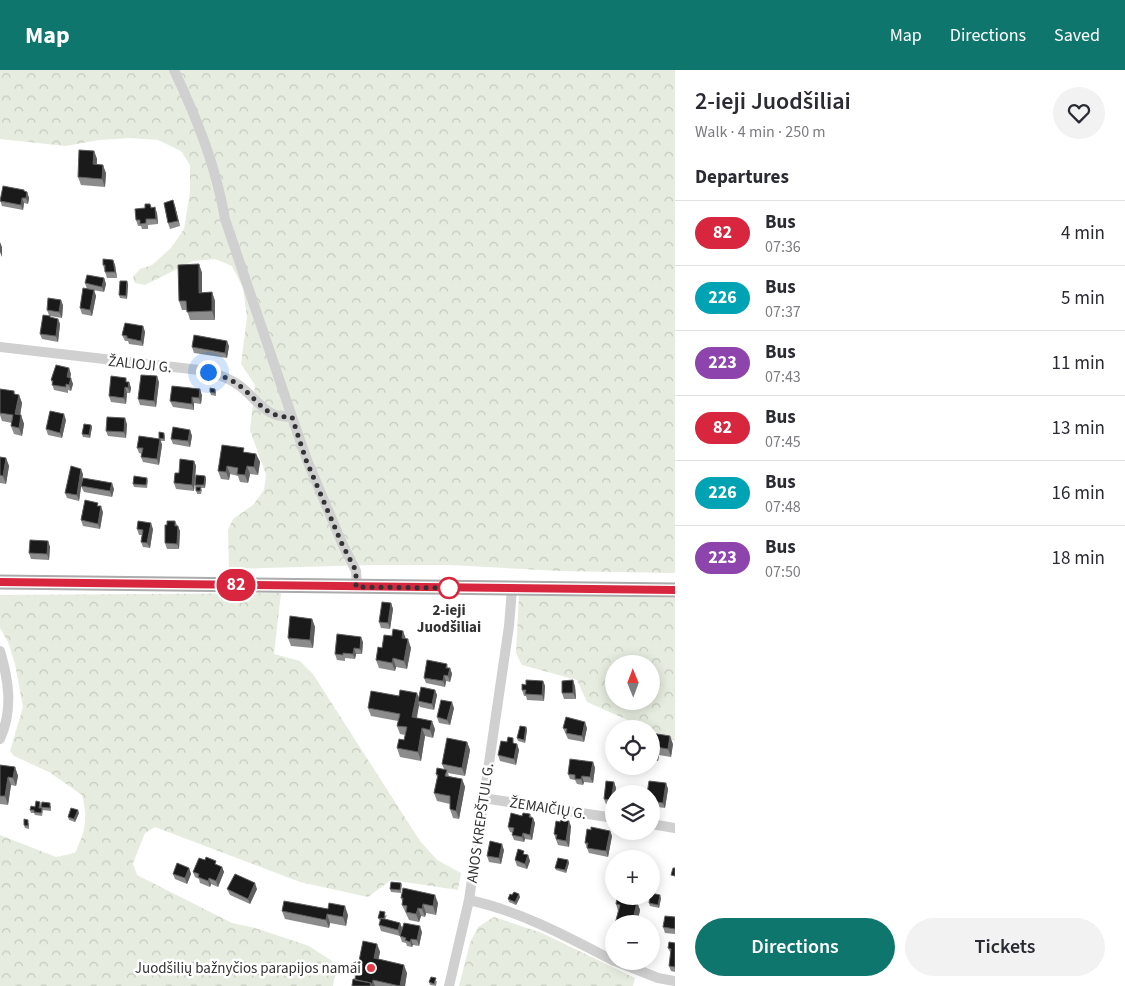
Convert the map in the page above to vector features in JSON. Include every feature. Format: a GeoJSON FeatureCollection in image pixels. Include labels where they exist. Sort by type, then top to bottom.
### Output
{"type":"FeatureCollection","features":[{"type":"Feature","properties":{"kind":"main road"},"geometry":{"type":"LineString","coordinates":[[0,582],[675,590]]}},
{"type":"Feature","properties":{"kind":"street"},"geometry":{"type":"LineString","coordinates":[[174,70],[194,112],[216,177],[225,219],[306,460],[342,544],[356,571],[356,587]]}},
{"type":"Feature","properties":{"kind":"street","name":"ŽALIOJI G."},"geometry":{"type":"LineString","coordinates":[[0,347],[208,372],[224,376],[240,386],[264,409],[276,415],[292,417]]}},
{"type":"Feature","properties":{"kind":"street","name":"ANOS KREPŠTUL G."},"geometry":{"type":"LineString","coordinates":[[512,589],[509,626],[469,900],[545,926],[605,956]]}},
{"type":"Feature","properties":{"kind":"street"},"geometry":{"type":"LineString","coordinates":[[0,650],[6,670],[9,702],[8,720],[0,740]]}},
{"type":"Feature","properties":{"kind":"street","name":"ŽEMAIČIŲ G."},"geometry":{"type":"LineString","coordinates":[[483,798],[605,817]]}},
{"type":"Feature","properties":{"kind":"street"},"geometry":{"type":"LineString","coordinates":[[660,826],[675,828]]}},
{"type":"Feature","properties":{"kind":"street"},"geometry":{"type":"LineString","coordinates":[[451,985],[469,900]]}},
{"type":"Feature","properties":{"kind":"street","name":"ANOS KREPŠTUL G."},"geometry":{"type":"LineString","coordinates":[[637,970],[658,978],[675,981]]}},
{"type":"Feature","properties":{"kind":"green space"},"geometry":{"type":"Polygon","coordinates":[[[0,70],[675,70],[675,573],[560,571],[449,565],[229,569],[228,530],[233,519],[253,505],[264,490],[266,475],[250,430],[255,385],[241,364],[247,317],[243,288],[232,266],[215,259],[193,261],[145,285],[135,283],[133,277],[140,269],[152,265],[171,248],[184,229],[190,192],[190,165],[181,151],[158,140],[129,138],[99,140],[66,146],[0,139],[0,70]]]}},
{"type":"Feature","properties":{"kind":"green space"},"geometry":{"type":"Polygon","coordinates":[[[281,593],[274,654],[300,661],[313,674],[420,841],[437,860],[461,873],[458,890],[391,880],[368,897],[300,882],[155,827],[145,833],[133,863],[137,875],[232,923],[255,928],[309,946],[332,961],[336,968],[333,986],[0,986],[0,835],[56,857],[75,853],[84,831],[85,811],[82,795],[49,772],[14,756],[10,751],[23,707],[15,664],[8,642],[0,628],[0,595],[281,593]]]}},
{"type":"Feature","properties":{"kind":"green space"},"geometry":{"type":"Polygon","coordinates":[[[519,594],[675,598],[675,741],[660,734],[660,720],[628,720],[605,710],[660,710],[660,655],[605,655],[605,710],[587,702],[577,680],[522,665],[516,653],[519,594]]]}},
{"type":"Feature","properties":{"kind":"green space"},"geometry":{"type":"Polygon","coordinates":[[[494,917],[542,933],[605,963],[605,970],[618,970],[635,978],[633,986],[459,986],[470,943],[478,927],[494,917]]]}},
{"type":"Feature","properties":{"kind":"building"},"geometry":{"type":"Polygon","coordinates":[[[79,150],[94,151],[93,164],[103,165],[102,179],[78,177],[79,150]]]}},
{"type":"Feature","properties":{"kind":"building"},"geometry":{"type":"Polygon","coordinates":[[[3,186],[27,192],[26,198],[22,198],[21,205],[0,201],[3,186]]]}},
{"type":"Feature","properties":{"kind":"building"},"geometry":{"type":"Polygon","coordinates":[[[173,200],[178,221],[168,223],[164,203],[173,200]]]}},
{"type":"Feature","properties":{"kind":"building"},"geometry":{"type":"Polygon","coordinates":[[[145,204],[150,204],[151,208],[155,207],[156,219],[146,219],[146,223],[140,224],[140,220],[136,220],[135,209],[145,208],[145,204]]]}},
{"type":"Feature","properties":{"kind":"building"},"geometry":{"type":"Polygon","coordinates":[[[103,259],[113,260],[115,272],[105,272],[103,259]]]}},
{"type":"Feature","properties":{"kind":"building"},"geometry":{"type":"Polygon","coordinates":[[[199,264],[199,293],[212,292],[212,311],[187,312],[186,301],[179,301],[178,265],[199,264]]]}},
{"type":"Feature","properties":{"kind":"building"},"geometry":{"type":"Polygon","coordinates":[[[87,275],[104,278],[102,287],[85,283],[87,275]]]}},
{"type":"Feature","properties":{"kind":"building"},"geometry":{"type":"Polygon","coordinates":[[[120,281],[127,281],[126,296],[119,295],[120,281]]]}},
{"type":"Feature","properties":{"kind":"building"},"geometry":{"type":"Polygon","coordinates":[[[83,288],[94,290],[90,310],[80,308],[83,288]]]}},
{"type":"Feature","properties":{"kind":"building"},"geometry":{"type":"Polygon","coordinates":[[[48,298],[61,300],[59,312],[47,310],[48,298]]]}},
{"type":"Feature","properties":{"kind":"building"},"geometry":{"type":"Polygon","coordinates":[[[43,315],[58,319],[56,336],[40,334],[43,315]]]}},
{"type":"Feature","properties":{"kind":"building"},"geometry":{"type":"Polygon","coordinates":[[[125,323],[143,326],[141,341],[122,335],[125,323]]]}},
{"type":"Feature","properties":{"kind":"building"},"geometry":{"type":"Polygon","coordinates":[[[194,335],[227,341],[225,353],[192,347],[194,335]]]}},
{"type":"Feature","properties":{"kind":"building"},"geometry":{"type":"Polygon","coordinates":[[[56,365],[69,368],[67,377],[71,378],[69,385],[66,384],[66,387],[52,385],[53,381],[51,380],[56,365]]]}},
{"type":"Feature","properties":{"kind":"building"},"geometry":{"type":"Polygon","coordinates":[[[141,375],[157,376],[154,401],[138,399],[141,375]]]}},
{"type":"Feature","properties":{"kind":"building"},"geometry":{"type":"Polygon","coordinates":[[[111,376],[126,378],[126,382],[129,382],[128,388],[125,387],[124,398],[109,396],[111,376]]]}},
{"type":"Feature","properties":{"kind":"building"},"geometry":{"type":"Polygon","coordinates":[[[172,386],[200,389],[199,398],[192,397],[192,404],[170,401],[172,386]]]}},
{"type":"Feature","properties":{"kind":"building"},"geometry":{"type":"Polygon","coordinates":[[[210,388],[215,389],[215,393],[210,392],[210,388]]]}},
{"type":"Feature","properties":{"kind":"building"},"geometry":{"type":"Polygon","coordinates":[[[0,389],[14,391],[14,394],[19,395],[15,414],[21,415],[19,428],[11,426],[13,415],[0,413],[0,389]]]}},
{"type":"Feature","properties":{"kind":"building"},"geometry":{"type":"Polygon","coordinates":[[[50,411],[64,414],[60,433],[46,429],[50,411]]]}},
{"type":"Feature","properties":{"kind":"building"},"geometry":{"type":"Polygon","coordinates":[[[107,417],[125,418],[124,432],[106,431],[107,417]]]}},
{"type":"Feature","properties":{"kind":"building"},"geometry":{"type":"Polygon","coordinates":[[[84,424],[91,425],[89,435],[82,434],[84,424]]]}},
{"type":"Feature","properties":{"kind":"building"},"geometry":{"type":"Polygon","coordinates":[[[173,427],[190,430],[188,441],[171,439],[173,427]]]}},
{"type":"Feature","properties":{"kind":"building"},"geometry":{"type":"Polygon","coordinates":[[[159,432],[164,433],[164,439],[159,438],[159,432]]]}},
{"type":"Feature","properties":{"kind":"building"},"geometry":{"type":"Polygon","coordinates":[[[139,436],[160,439],[157,459],[141,457],[143,448],[137,448],[139,436]]]}},
{"type":"Feature","properties":{"kind":"building"},"geometry":{"type":"Polygon","coordinates":[[[222,445],[244,448],[243,452],[256,454],[254,467],[247,466],[245,475],[237,474],[238,468],[227,466],[226,472],[218,471],[222,445]]]}},
{"type":"Feature","properties":{"kind":"building"},"geometry":{"type":"Polygon","coordinates":[[[0,457],[6,458],[3,476],[0,475],[0,457]]]}},
{"type":"Feature","properties":{"kind":"building"},"geometry":{"type":"Polygon","coordinates":[[[180,459],[194,461],[192,485],[174,483],[175,473],[179,473],[180,459]]]}},
{"type":"Feature","properties":{"kind":"building"},"geometry":{"type":"Polygon","coordinates":[[[71,466],[81,469],[77,495],[65,493],[71,466]]]}},
{"type":"Feature","properties":{"kind":"building"},"geometry":{"type":"Polygon","coordinates":[[[196,475],[205,476],[204,485],[195,485],[196,475]]]}},
{"type":"Feature","properties":{"kind":"building"},"geometry":{"type":"Polygon","coordinates":[[[134,476],[147,478],[146,485],[133,484],[134,476]]]}},
{"type":"Feature","properties":{"kind":"building"},"geometry":{"type":"Polygon","coordinates":[[[83,478],[112,483],[110,491],[81,486],[83,478]]]}},
{"type":"Feature","properties":{"kind":"building"},"geometry":{"type":"Polygon","coordinates":[[[196,487],[201,487],[200,491],[196,491],[196,487]]]}},
{"type":"Feature","properties":{"kind":"building"},"geometry":{"type":"Polygon","coordinates":[[[85,500],[98,503],[97,506],[101,506],[98,524],[81,520],[85,500]]]}},
{"type":"Feature","properties":{"kind":"building"},"geometry":{"type":"Polygon","coordinates":[[[138,521],[151,523],[147,543],[141,542],[143,530],[137,529],[138,521]]]}},
{"type":"Feature","properties":{"kind":"building"},"geometry":{"type":"Polygon","coordinates":[[[167,521],[175,521],[175,526],[178,526],[177,544],[165,543],[165,525],[167,525],[167,521]]]}},
{"type":"Feature","properties":{"kind":"building"},"geometry":{"type":"Polygon","coordinates":[[[30,540],[48,541],[47,554],[29,553],[30,540]]]}},
{"type":"Feature","properties":{"kind":"building"},"geometry":{"type":"Polygon","coordinates":[[[382,602],[391,603],[388,623],[379,622],[382,602]]]}},
{"type":"Feature","properties":{"kind":"building"},"geometry":{"type":"Polygon","coordinates":[[[290,616],[312,619],[310,640],[288,638],[290,616]]]}},
{"type":"Feature","properties":{"kind":"building"},"geometry":{"type":"Polygon","coordinates":[[[393,629],[403,631],[402,638],[408,639],[404,661],[393,658],[392,663],[376,660],[378,647],[382,648],[384,635],[392,636],[393,629]]]}},
{"type":"Feature","properties":{"kind":"building"},"geometry":{"type":"Polygon","coordinates":[[[337,634],[361,637],[360,649],[354,648],[353,654],[335,654],[337,634]]]}},
{"type":"Feature","properties":{"kind":"building"},"geometry":{"type":"Polygon","coordinates":[[[427,660],[447,664],[446,668],[450,668],[448,676],[444,675],[443,681],[424,678],[427,660]]]}},
{"type":"Feature","properties":{"kind":"building"},"geometry":{"type":"Polygon","coordinates":[[[526,680],[543,681],[542,695],[525,694],[526,690],[522,690],[522,684],[526,685],[526,680]]]}},
{"type":"Feature","properties":{"kind":"building"},"geometry":{"type":"Polygon","coordinates":[[[573,680],[573,693],[562,693],[562,681],[573,680]]]}},
{"type":"Feature","properties":{"kind":"building"},"geometry":{"type":"Polygon","coordinates":[[[421,687],[435,690],[432,704],[418,701],[421,687]]]}},
{"type":"Feature","properties":{"kind":"building"},"geometry":{"type":"Polygon","coordinates":[[[400,690],[417,693],[412,717],[432,721],[430,730],[422,728],[418,752],[397,748],[399,739],[404,740],[407,727],[397,726],[400,714],[368,708],[371,691],[399,696],[400,690]]]}},
{"type":"Feature","properties":{"kind":"building"},"geometry":{"type":"Polygon","coordinates":[[[441,700],[452,702],[447,720],[437,717],[441,700]]]}},
{"type":"Feature","properties":{"kind":"building"},"geometry":{"type":"Polygon","coordinates":[[[566,717],[585,722],[582,736],[566,733],[567,729],[563,728],[566,717]]]}},
{"type":"Feature","properties":{"kind":"building"},"geometry":{"type":"Polygon","coordinates":[[[520,726],[526,727],[524,740],[517,738],[520,726]]]}},
{"type":"Feature","properties":{"kind":"building"},"geometry":{"type":"Polygon","coordinates":[[[660,734],[670,736],[668,749],[660,748],[660,734]]]}},
{"type":"Feature","properties":{"kind":"building"},"geometry":{"type":"Polygon","coordinates":[[[508,737],[513,738],[513,743],[517,744],[514,759],[498,755],[501,741],[507,742],[508,737]]]}},
{"type":"Feature","properties":{"kind":"building"},"geometry":{"type":"Polygon","coordinates":[[[447,738],[467,742],[462,768],[442,764],[447,738]]]}},
{"type":"Feature","properties":{"kind":"building"},"geometry":{"type":"Polygon","coordinates":[[[570,759],[593,762],[590,777],[582,776],[581,779],[575,779],[575,775],[568,774],[570,759]]]}},
{"type":"Feature","properties":{"kind":"building"},"geometry":{"type":"Polygon","coordinates":[[[0,765],[15,767],[13,778],[8,777],[5,796],[0,796],[0,765]]]}},
{"type":"Feature","properties":{"kind":"building"},"geometry":{"type":"Polygon","coordinates":[[[437,768],[447,770],[445,776],[462,779],[456,811],[450,809],[450,796],[434,793],[438,775],[436,774],[437,768]]]}},
{"type":"Feature","properties":{"kind":"building"},"geometry":{"type":"Polygon","coordinates":[[[606,781],[614,782],[614,785],[606,785],[606,781]]]}},
{"type":"Feature","properties":{"kind":"building"},"geometry":{"type":"Polygon","coordinates":[[[649,781],[666,783],[663,803],[660,802],[660,785],[648,785],[649,781]]]}},
{"type":"Feature","properties":{"kind":"building"},"geometry":{"type":"Polygon","coordinates":[[[36,801],[40,802],[39,808],[42,808],[41,813],[30,810],[31,806],[35,807],[36,801]]]}},
{"type":"Feature","properties":{"kind":"building"},"geometry":{"type":"Polygon","coordinates":[[[42,802],[50,803],[50,808],[41,807],[42,802]]]}},
{"type":"Feature","properties":{"kind":"building"},"geometry":{"type":"Polygon","coordinates":[[[71,808],[78,810],[74,819],[68,817],[71,808]]]}},
{"type":"Feature","properties":{"kind":"building"},"geometry":{"type":"Polygon","coordinates":[[[511,813],[522,816],[523,813],[530,814],[529,817],[533,818],[530,835],[523,833],[522,837],[512,835],[514,828],[508,827],[511,813]]]}},
{"type":"Feature","properties":{"kind":"building"},"geometry":{"type":"Polygon","coordinates":[[[24,819],[28,820],[28,826],[24,825],[24,819]]]}},
{"type":"Feature","properties":{"kind":"building"},"geometry":{"type":"Polygon","coordinates":[[[561,820],[569,821],[566,841],[556,839],[557,835],[554,834],[556,821],[560,822],[561,820]]]}},
{"type":"Feature","properties":{"kind":"building"},"geometry":{"type":"Polygon","coordinates":[[[591,827],[605,830],[605,840],[608,840],[606,850],[587,848],[588,843],[585,843],[587,829],[591,830],[591,827]]]}},
{"type":"Feature","properties":{"kind":"building"},"geometry":{"type":"Polygon","coordinates":[[[490,841],[502,844],[499,858],[487,856],[490,841]]]}},
{"type":"Feature","properties":{"kind":"building"},"geometry":{"type":"Polygon","coordinates":[[[518,849],[524,851],[523,854],[528,855],[525,864],[515,860],[518,849]]]}},
{"type":"Feature","properties":{"kind":"building"},"geometry":{"type":"Polygon","coordinates":[[[206,857],[216,861],[215,864],[222,867],[216,881],[209,878],[208,881],[198,877],[199,874],[193,872],[199,858],[205,860],[206,857]]]}},
{"type":"Feature","properties":{"kind":"building"},"geometry":{"type":"Polygon","coordinates":[[[558,858],[568,860],[565,870],[555,868],[558,858]]]}},
{"type":"Feature","properties":{"kind":"building"},"geometry":{"type":"Polygon","coordinates":[[[177,863],[189,868],[185,878],[173,874],[177,863]]]}},
{"type":"Feature","properties":{"kind":"building"},"geometry":{"type":"Polygon","coordinates":[[[673,868],[675,868],[675,876],[671,875],[673,868]]]}},
{"type":"Feature","properties":{"kind":"building"},"geometry":{"type":"Polygon","coordinates":[[[235,874],[255,883],[248,899],[227,889],[235,874]]]}},
{"type":"Feature","properties":{"kind":"building"},"geometry":{"type":"Polygon","coordinates":[[[391,882],[401,883],[400,890],[390,889],[391,882]]]}},
{"type":"Feature","properties":{"kind":"building"},"geometry":{"type":"Polygon","coordinates":[[[403,888],[435,895],[433,906],[423,904],[422,909],[418,908],[416,914],[406,912],[407,906],[402,905],[403,898],[401,898],[403,888]]]}},
{"type":"Feature","properties":{"kind":"building"},"geometry":{"type":"Polygon","coordinates":[[[514,892],[519,894],[515,902],[508,899],[510,894],[512,895],[514,892]]]}},
{"type":"Feature","properties":{"kind":"building"},"geometry":{"type":"Polygon","coordinates":[[[284,901],[328,909],[329,903],[345,906],[343,917],[327,914],[326,920],[282,911],[284,901]]]}},
{"type":"Feature","properties":{"kind":"building"},"geometry":{"type":"Polygon","coordinates":[[[620,905],[636,905],[634,915],[617,915],[620,905]]]}},
{"type":"Feature","properties":{"kind":"building"},"geometry":{"type":"Polygon","coordinates":[[[380,911],[385,912],[384,919],[378,918],[380,911]]]}},
{"type":"Feature","properties":{"kind":"building"},"geometry":{"type":"Polygon","coordinates":[[[665,916],[675,917],[675,929],[663,927],[665,916]]]}},
{"type":"Feature","properties":{"kind":"building"},"geometry":{"type":"Polygon","coordinates":[[[381,918],[400,923],[398,930],[379,925],[381,918]]]}},
{"type":"Feature","properties":{"kind":"building"},"geometry":{"type":"Polygon","coordinates":[[[404,923],[420,926],[417,940],[411,939],[410,942],[400,936],[404,923]]]}},
{"type":"Feature","properties":{"kind":"building"},"geometry":{"type":"Polygon","coordinates":[[[363,941],[377,944],[374,958],[404,965],[400,986],[373,980],[372,986],[371,983],[355,980],[356,973],[352,968],[353,963],[359,961],[363,941]]]}},
{"type":"Feature","properties":{"kind":"building"},"geometry":{"type":"Polygon","coordinates":[[[669,942],[675,943],[675,967],[669,966],[671,949],[668,948],[669,942]]]}},
{"type":"Feature","properties":{"kind":"building"},"geometry":{"type":"Polygon","coordinates":[[[431,977],[436,978],[434,984],[429,982],[431,977]]]}},
{"type":"Feature","properties":{"kind":"building"},"geometry":{"type":"Polygon","coordinates":[[[353,979],[371,983],[370,986],[352,986],[353,979]]]}},
{"type":"Feature","properties":{"kind":"bus line","name":"82"},"geometry":{"type":"LineString","coordinates":[[0,582],[675,590]]}},
{"type":"Feature","properties":{"kind":"place","name":"2-ieji Juodšiliai"},"geometry":{"type":"Point","coordinates":[449,588]}},
{"type":"Feature","properties":{"kind":"place","name":"Juodšilių bažnyčios parapijos namai"},"geometry":{"type":"Point","coordinates":[371,968]}},
{"type":"Feature","properties":{"kind":"route"},"geometry":{"type":"LineString","coordinates":[[208,372],[224,376],[240,386],[264,409],[276,415],[292,417],[306,460],[342,544],[353,562],[357,575],[356,587],[449,588]]}}]}
